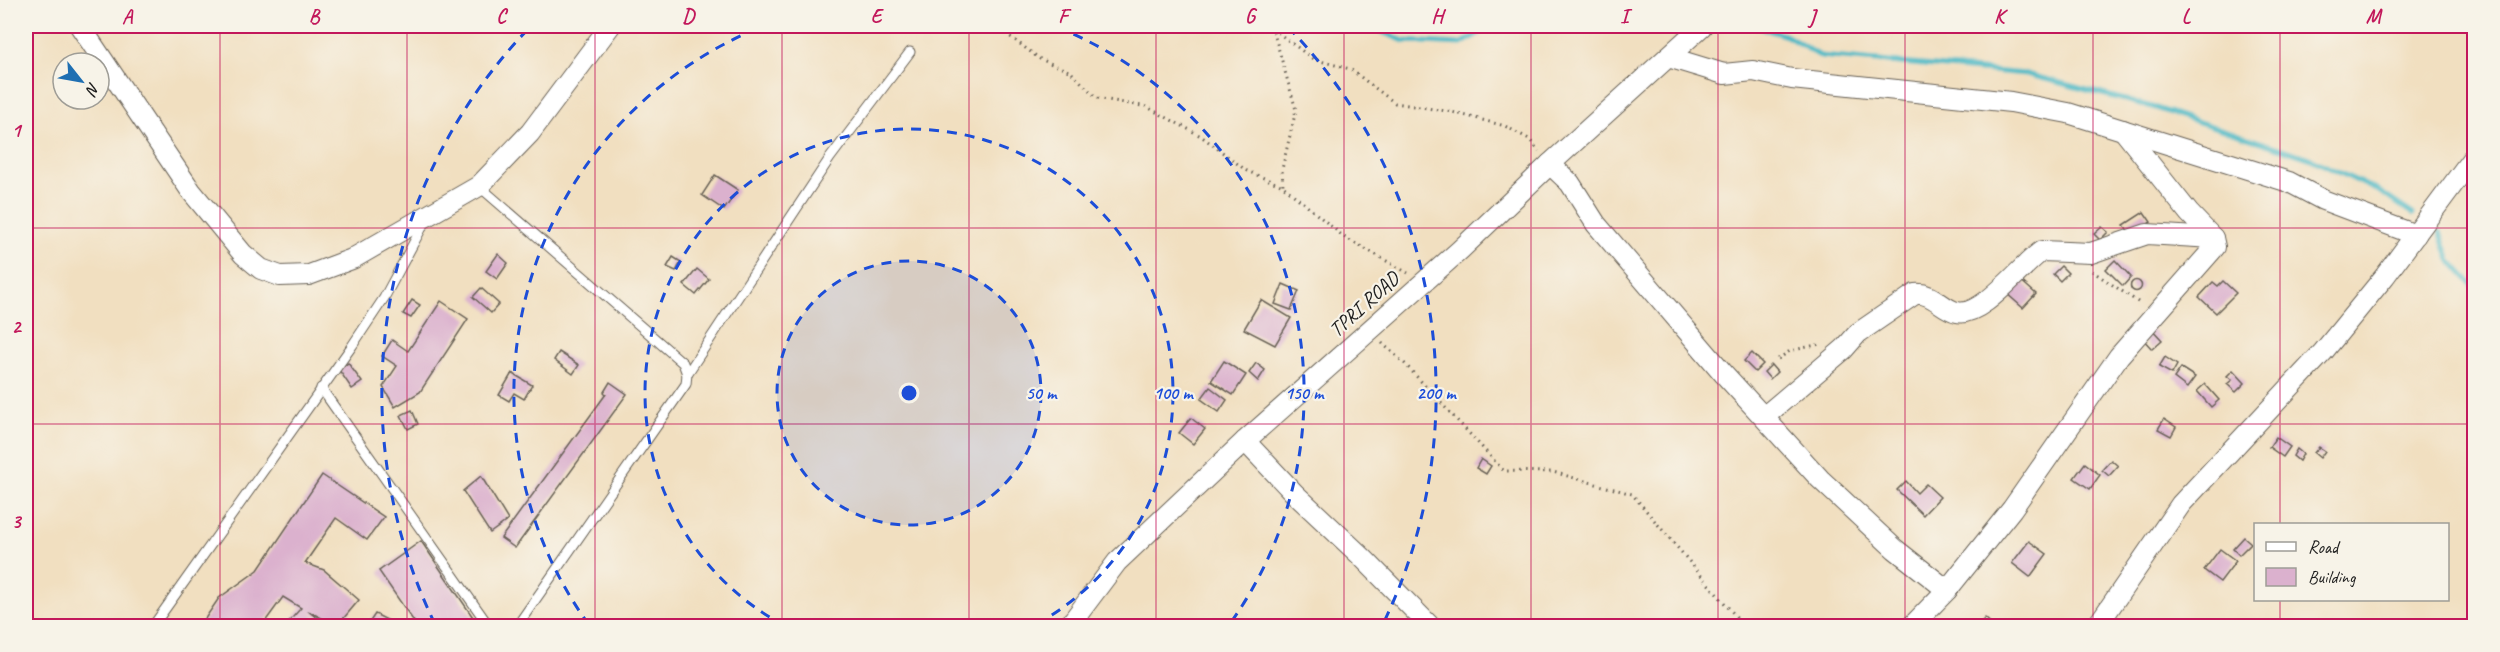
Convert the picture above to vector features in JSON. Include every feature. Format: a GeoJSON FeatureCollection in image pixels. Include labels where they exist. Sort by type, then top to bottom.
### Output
{"type":"FeatureCollection","features":[{"type":"Feature","properties":{"kind":"street"},"geometry":{"type":"LineString","coordinates":[[80,26],[191,191],[243,254],[261,269],[280,276],[309,275],[352,260],[479,186],[530,133],[610,26]]}},
{"type":"Feature","properties":{"kind":"street","name":"TPRI ROAD"},"geometry":{"type":"LineString","coordinates":[[1069,627],[1117,562],[1245,441],[1369,332],[1702,26]]}},
{"type":"Feature","properties":{"kind":"street"},"geometry":{"type":"LineString","coordinates":[[1668,57],[1724,74],[1753,71],[1792,79],[2011,102],[2068,113],[2289,182],[2323,200],[2416,236]]}},
{"type":"Feature","properties":{"kind":"street"},"geometry":{"type":"LineString","coordinates":[[1912,627],[1947,590],[2012,509],[2119,356],[2215,247],[2213,238],[2189,213],[2123,130]]}},
{"type":"Feature","properties":{"kind":"street"},"geometry":{"type":"LineString","coordinates":[[2097,627],[2181,504],[2323,352],[2416,236],[2475,156]]}},
{"type":"Feature","properties":{"kind":"street"},"geometry":{"type":"LineString","coordinates":[[1550,164],[1570,183],[1596,224],[1724,374],[1765,416],[1820,479],[1854,513],[1947,590]]}},
{"type":"Feature","properties":{"kind":"street"},"geometry":{"type":"LineString","coordinates":[[1765,416],[1844,349],[1858,333],[1915,294],[1925,294],[1952,310],[1964,312],[1986,301],[2042,251],[2091,253],[2147,234],[2213,238]]}},
{"type":"Feature","properties":{"kind":"street"},"geometry":{"type":"LineString","coordinates":[[1245,441],[1295,494],[1362,557],[1430,627]]}},
{"type":"Feature","properties":{"kind":"lane"},"geometry":{"type":"LineString","coordinates":[[687,374],[830,158],[910,52]]}},
{"type":"Feature","properties":{"kind":"lane"},"geometry":{"type":"LineString","coordinates":[[479,186],[683,363],[687,374],[686,384],[517,627]]}},
{"type":"Feature","properties":{"kind":"lane"},"geometry":{"type":"LineString","coordinates":[[153,627],[384,298],[429,215]]}},
{"type":"Feature","properties":{"kind":"lane"},"geometry":{"type":"LineString","coordinates":[[321,387],[489,627]]}},
{"type":"Feature","properties":{"kind":"path"},"geometry":{"type":"LineString","coordinates":[[996,26],[1040,59],[1071,72],[1097,98],[1147,107],[1201,136],[1246,171],[1283,186],[1344,237],[1424,282]]}},
{"type":"Feature","properties":{"kind":"path"},"geometry":{"type":"LineString","coordinates":[[1272,27],[1296,110],[1282,169],[1283,186]]}},
{"type":"Feature","properties":{"kind":"path"},"geometry":{"type":"LineString","coordinates":[[1272,27],[1313,59],[1350,69],[1395,103],[1452,112],[1505,126],[1529,139],[1550,164]]}},
{"type":"Feature","properties":{"kind":"path"},"geometry":{"type":"LineString","coordinates":[[2084,268],[2105,279],[2155,313]]}},
{"type":"Feature","properties":{"kind":"path"},"geometry":{"type":"LineString","coordinates":[[1369,332],[1405,364],[1504,471],[1553,472],[1632,494],[1744,627]]}},
{"type":"Feature","properties":{"kind":"path"},"geometry":{"type":"LineString","coordinates":[[1778,359],[1790,351],[1823,344]]}},
{"type":"Feature","properties":{"kind":"building"},"geometry":{"type":"Polygon","coordinates":[[[715,175],[738,190],[724,210],[702,195],[715,175]]]}},
{"type":"Feature","properties":{"kind":"building"},"geometry":{"type":"Polygon","coordinates":[[[2144,212],[2151,222],[2131,235],[2124,225],[2144,212]]]}},
{"type":"Feature","properties":{"kind":"building"},"geometry":{"type":"Polygon","coordinates":[[[2102,227],[2108,232],[2100,240],[2094,234],[2102,227]]]}},
{"type":"Feature","properties":{"kind":"building"},"geometry":{"type":"Polygon","coordinates":[[[498,254],[508,263],[497,279],[486,271],[498,254]]]}},
{"type":"Feature","properties":{"kind":"building"},"geometry":{"type":"Polygon","coordinates":[[[673,257],[681,262],[676,271],[667,267],[673,257]]]}},
{"type":"Feature","properties":{"kind":"building"},"geometry":{"type":"Polygon","coordinates":[[[2115,260],[2131,277],[2123,286],[2106,269],[2115,260]]]}},
{"type":"Feature","properties":{"kind":"building"},"geometry":{"type":"Polygon","coordinates":[[[2061,266],[2068,273],[2060,281],[2053,274],[2061,266]]]}},
{"type":"Feature","properties":{"kind":"building"},"geometry":{"type":"Polygon","coordinates":[[[697,269],[709,279],[696,295],[684,285],[697,269]]]}},
{"type":"Feature","properties":{"kind":"building"},"geometry":{"type":"Polygon","coordinates":[[[2018,278],[2036,294],[2023,308],[2005,292],[2018,278]]]}},
{"type":"Feature","properties":{"kind":"building"},"geometry":{"type":"Polygon","coordinates":[[[2136,280],[2142,286],[2136,292],[2130,286],[2136,280]]]}},
{"type":"Feature","properties":{"kind":"building"},"geometry":{"type":"Polygon","coordinates":[[[2223,281],[2236,293],[2216,313],[2199,297],[2213,282],[2218,286],[2223,281]]]}},
{"type":"Feature","properties":{"kind":"building"},"geometry":{"type":"Polygon","coordinates":[[[1283,284],[1299,291],[1291,310],[1275,304],[1283,284]]]}},
{"type":"Feature","properties":{"kind":"building"},"geometry":{"type":"Polygon","coordinates":[[[481,288],[499,304],[491,313],[473,297],[481,288]]]}},
{"type":"Feature","properties":{"kind":"building"},"geometry":{"type":"Polygon","coordinates":[[[412,300],[420,305],[411,318],[403,314],[412,300]]]}},
{"type":"Feature","properties":{"kind":"building"},"geometry":{"type":"Polygon","coordinates":[[[1261,300],[1291,318],[1275,345],[1244,329],[1261,300]]]}},
{"type":"Feature","properties":{"kind":"building"},"geometry":{"type":"Polygon","coordinates":[[[441,301],[468,319],[420,392],[395,407],[383,387],[397,366],[382,356],[392,340],[408,351],[441,301]]]}},
{"type":"Feature","properties":{"kind":"building"},"geometry":{"type":"Polygon","coordinates":[[[2150,327],[2162,340],[2152,349],[2141,337],[2150,327]]]}},
{"type":"Feature","properties":{"kind":"building"},"geometry":{"type":"Polygon","coordinates":[[[559,352],[579,365],[573,374],[554,360],[559,352]]]}},
{"type":"Feature","properties":{"kind":"building"},"geometry":{"type":"Polygon","coordinates":[[[1752,353],[1763,364],[1755,372],[1744,361],[1752,353]]]}},
{"type":"Feature","properties":{"kind":"building"},"geometry":{"type":"Polygon","coordinates":[[[2165,357],[2177,365],[2172,374],[2159,367],[2165,357]]]}},
{"type":"Feature","properties":{"kind":"building"},"geometry":{"type":"Polygon","coordinates":[[[1224,361],[1246,375],[1233,395],[1211,381],[1224,361]]]}},
{"type":"Feature","properties":{"kind":"building"},"geometry":{"type":"Polygon","coordinates":[[[348,363],[362,382],[352,389],[339,370],[348,363]]]}},
{"type":"Feature","properties":{"kind":"building"},"geometry":{"type":"Polygon","coordinates":[[[1256,363],[1265,370],[1258,381],[1249,373],[1256,363]]]}},
{"type":"Feature","properties":{"kind":"building"},"geometry":{"type":"Polygon","coordinates":[[[1771,365],[1777,372],[1770,379],[1764,372],[1771,365]]]}},
{"type":"Feature","properties":{"kind":"building"},"geometry":{"type":"Polygon","coordinates":[[[2181,368],[2195,377],[2187,388],[2174,378],[2181,368]]]}},
{"type":"Feature","properties":{"kind":"building"},"geometry":{"type":"Polygon","coordinates":[[[2233,370],[2245,383],[2236,392],[2227,384],[2232,380],[2227,376],[2233,370]]]}},
{"type":"Feature","properties":{"kind":"building"},"geometry":{"type":"Polygon","coordinates":[[[512,373],[532,385],[524,399],[514,393],[509,401],[499,395],[512,373]]]}},
{"type":"Feature","properties":{"kind":"building"},"geometry":{"type":"Polygon","coordinates":[[[610,382],[627,394],[515,548],[501,538],[606,394],[604,392],[610,382]]]}},
{"type":"Feature","properties":{"kind":"building"},"geometry":{"type":"Polygon","coordinates":[[[2205,384],[2219,400],[2211,407],[2197,391],[2205,384]]]}},
{"type":"Feature","properties":{"kind":"building"},"geometry":{"type":"Polygon","coordinates":[[[1210,387],[1227,400],[1219,412],[1201,399],[1210,387]]]}},
{"type":"Feature","properties":{"kind":"building"},"geometry":{"type":"Polygon","coordinates":[[[412,410],[418,424],[408,429],[401,415],[412,410]]]}},
{"type":"Feature","properties":{"kind":"building"},"geometry":{"type":"Polygon","coordinates":[[[1191,418],[1205,429],[1193,444],[1179,433],[1191,418]]]}},
{"type":"Feature","properties":{"kind":"building"},"geometry":{"type":"Polygon","coordinates":[[[2164,419],[2176,427],[2171,436],[2158,429],[2164,419]]]}},
{"type":"Feature","properties":{"kind":"building"},"geometry":{"type":"Polygon","coordinates":[[[2276,437],[2290,447],[2283,457],[2269,447],[2276,437]]]}},
{"type":"Feature","properties":{"kind":"building"},"geometry":{"type":"Polygon","coordinates":[[[2319,447],[2325,451],[2320,458],[2314,453],[2319,447]]]}},
{"type":"Feature","properties":{"kind":"building"},"geometry":{"type":"Polygon","coordinates":[[[2297,449],[2303,454],[2299,461],[2293,456],[2297,449]]]}},
{"type":"Feature","properties":{"kind":"building"},"geometry":{"type":"Polygon","coordinates":[[[1481,459],[1491,466],[1486,474],[1476,468],[1481,459]]]}},
{"type":"Feature","properties":{"kind":"building"},"geometry":{"type":"Polygon","coordinates":[[[2111,460],[2118,466],[2109,476],[2102,470],[2111,460]]]}},
{"type":"Feature","properties":{"kind":"building"},"geometry":{"type":"Polygon","coordinates":[[[2085,463],[2100,475],[2090,489],[2074,478],[2085,463]]]}},
{"type":"Feature","properties":{"kind":"building"},"geometry":{"type":"Polygon","coordinates":[[[322,475],[384,517],[367,540],[336,518],[305,563],[324,570],[359,600],[337,626],[308,611],[327,626],[285,626],[301,608],[283,597],[262,626],[200,626],[219,598],[258,570],[322,475]]]}},
{"type":"Feature","properties":{"kind":"building"},"geometry":{"type":"Polygon","coordinates":[[[481,476],[508,520],[490,533],[463,491],[481,476]]]}},
{"type":"Feature","properties":{"kind":"building"},"geometry":{"type":"Polygon","coordinates":[[[1906,481],[1917,493],[1926,484],[1940,497],[1923,515],[1897,490],[1906,481]]]}},
{"type":"Feature","properties":{"kind":"building"},"geometry":{"type":"Polygon","coordinates":[[[2244,537],[2251,543],[2239,555],[2233,549],[2244,537]]]}},
{"type":"Feature","properties":{"kind":"building"},"geometry":{"type":"Polygon","coordinates":[[[421,541],[479,626],[417,626],[379,571],[421,541]]]}},
{"type":"Feature","properties":{"kind":"building"},"geometry":{"type":"Polygon","coordinates":[[[2029,541],[2047,554],[2030,577],[2012,563],[2029,541]]]}},
{"type":"Feature","properties":{"kind":"building"},"geometry":{"type":"Polygon","coordinates":[[[2220,549],[2236,561],[2220,582],[2204,570],[2220,549]]]}},
{"type":"Feature","properties":{"kind":"building"},"geometry":{"type":"Polygon","coordinates":[[[375,614],[389,621],[392,626],[367,626],[375,614]]]}},
{"type":"Feature","properties":{"kind":"building"},"geometry":{"type":"Polygon","coordinates":[[[1985,618],[1994,626],[1978,625],[1985,618]]]}},
{"type":"Feature","properties":{"kind":"waterway"},"geometry":{"type":"LineString","coordinates":[[1367,26],[1404,41],[1461,44],[1491,26]]}},
{"type":"Feature","properties":{"kind":"waterway"},"geometry":{"type":"LineString","coordinates":[[1755,26],[1787,36],[1820,56],[2026,74],[2156,108],[2309,158],[2380,192],[2413,214]]}},
{"type":"Feature","properties":{"kind":"waterway"},"geometry":{"type":"LineString","coordinates":[[2440,232],[2450,260],[2474,287]]}}]}
